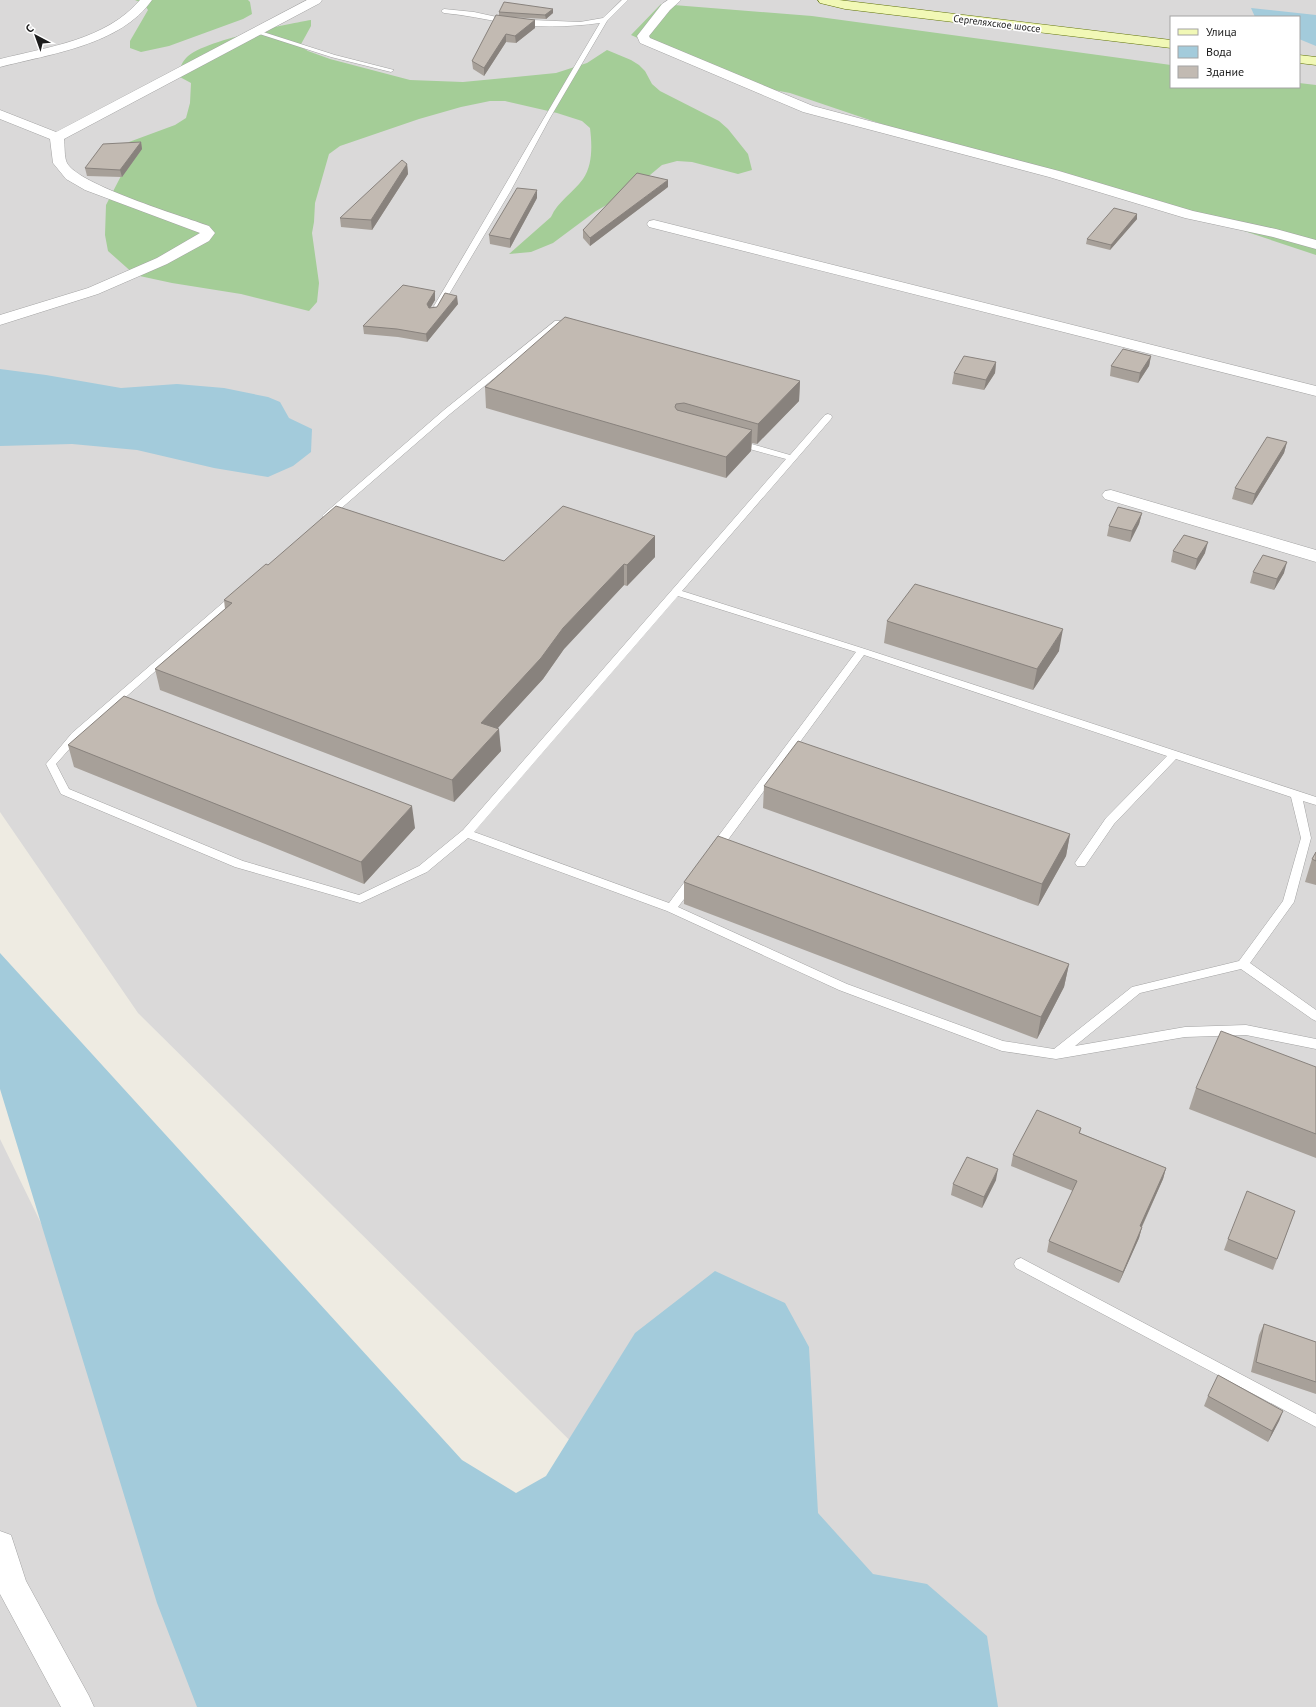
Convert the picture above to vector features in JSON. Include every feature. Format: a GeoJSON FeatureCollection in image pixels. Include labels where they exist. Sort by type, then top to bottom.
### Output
{"type":"FeatureCollection","features":[{"type":"Feature","properties":{"kind":"main road","name":"Сергеляхское шоссе"},"geometry":{"type":"LineString","coordinates":[[824,0],[845,6],[1170,44]]}},
{"type":"Feature","properties":{"kind":"main road"},"geometry":{"type":"LineString","coordinates":[[1300,59],[1316,61]]}},
{"type":"Feature","properties":{"kind":"street"},"geometry":{"type":"LineString","coordinates":[[0,62],[87,39],[109,30],[128,20],[146,0]]}},
{"type":"Feature","properties":{"kind":"street"},"geometry":{"type":"LineString","coordinates":[[0,114],[56,137],[115,108],[255,31],[316,0]]}},
{"type":"Feature","properties":{"kind":"street"},"geometry":{"type":"LineString","coordinates":[[675,0],[666,7],[643,36],[644,40],[808,109],[844,120],[1054,174],[1190,215],[1276,233],[1316,245]]}},
{"type":"Feature","properties":{"kind":"street"},"geometry":{"type":"LineString","coordinates":[[0,320],[93,291],[162,261],[204,238],[208,233],[204,229],[90,187],[71,176],[60,162],[56,137]]}},
{"type":"Feature","properties":{"kind":"street"},"geometry":{"type":"LineString","coordinates":[[654,224],[1316,391]]}},
{"type":"Feature","properties":{"kind":"street"},"geometry":{"type":"LineString","coordinates":[[1111,495],[1316,556]]}},
{"type":"Feature","properties":{"kind":"street"},"geometry":{"type":"LineString","coordinates":[[0,1545],[12,1586],[78,1707]]}},
{"type":"Feature","properties":{"kind":"lane"},"geometry":{"type":"LineString","coordinates":[[433,313],[506,192],[547,118],[605,20],[625,0]]}},
{"type":"Feature","properties":{"kind":"lane"},"geometry":{"type":"LineString","coordinates":[[444,11],[474,14],[506,21],[529,23],[580,24],[605,20]]}},
{"type":"Feature","properties":{"kind":"lane"},"geometry":{"type":"LineString","coordinates":[[255,31],[333,56],[391,70]]}},
{"type":"Feature","properties":{"kind":"lane"},"geometry":{"type":"LineString","coordinates":[[321,521],[447,412],[559,323]]}},
{"type":"Feature","properties":{"kind":"lane"},"geometry":{"type":"LineString","coordinates":[[244,589],[76,736],[51,764],[65,791],[239,864],[360,898],[423,868],[467,833],[828,417]]}},
{"type":"Feature","properties":{"kind":"lane"},"geometry":{"type":"LineString","coordinates":[[732,441],[792,458]]}},
{"type":"Feature","properties":{"kind":"lane"},"geometry":{"type":"LineString","coordinates":[[676,592],[862,651],[1316,801]]}},
{"type":"Feature","properties":{"kind":"lane"},"geometry":{"type":"LineString","coordinates":[[708,858],[862,651]]}},
{"type":"Feature","properties":{"kind":"lane"},"geometry":{"type":"LineString","coordinates":[[1081,863],[1110,821],[1174,755]]}},
{"type":"Feature","properties":{"kind":"lane"},"geometry":{"type":"LineString","coordinates":[[1056,1054],[1136,990],[1243,964],[1288,902],[1306,838],[1296,795]]}},
{"type":"Feature","properties":{"kind":"lane"},"geometry":{"type":"LineString","coordinates":[[467,833],[671,908],[843,987],[1002,1046],[1056,1054],[1163,1036],[1201,1032],[1246,1030],[1316,1044]]}},
{"type":"Feature","properties":{"kind":"lane"},"geometry":{"type":"LineString","coordinates":[[671,908],[699,870]]}},
{"type":"Feature","properties":{"kind":"lane"},"geometry":{"type":"LineString","coordinates":[[1243,964],[1316,1016]]}},
{"type":"Feature","properties":{"kind":"lane"},"geometry":{"type":"LineString","coordinates":[[1021,1264],[1316,1421]]}},
{"type":"Feature","properties":{"kind":"shaded area"},"geometry":{"type":"Polygon","coordinates":[[[0,0],[1316,0],[1316,1707],[839,1707],[138,1013],[0,812],[0,0]]]}},
{"type":"Feature","properties":{"kind":"shaded area"},"geometry":{"type":"Polygon","coordinates":[[[0,1139],[167,1482],[349,1707],[0,1707],[0,1139]]]}},
{"type":"Feature","properties":{"kind":"green space"},"geometry":{"type":"Polygon","coordinates":[[[135,0],[248,0],[250,2],[252,14],[243,19],[169,46],[141,52],[130,48],[130,41],[148,10],[144,4],[135,0]]]}},
{"type":"Feature","properties":{"kind":"green space"},"geometry":{"type":"Polygon","coordinates":[[[661,4],[812,16],[1170,65],[1170,88],[1300,88],[1300,83],[1316,85],[1316,255],[1223,224],[914,135],[790,93],[758,87],[715,73],[631,35],[661,4]]]}},
{"type":"Feature","properties":{"kind":"green space"},"geometry":{"type":"Polygon","coordinates":[[[311,20],[311,26],[300,46],[308,51],[330,59],[410,80],[463,82],[556,73],[587,63],[607,50],[639,65],[645,71],[652,84],[660,91],[719,121],[728,129],[748,154],[752,170],[738,174],[692,162],[677,161],[662,165],[644,180],[617,199],[596,211],[553,243],[531,252],[509,254],[551,217],[558,206],[583,179],[589,167],[590,161],[590,128],[582,121],[557,113],[505,101],[490,101],[461,107],[419,119],[340,146],[329,154],[315,203],[312,233],[319,283],[317,302],[309,311],[241,294],[172,283],[135,275],[108,251],[105,235],[106,205],[121,176],[129,142],[175,125],[186,118],[190,103],[191,83],[178,76],[184,61],[196,51],[226,39],[265,29],[311,20]]]}},
{"type":"Feature","properties":{"kind":"water"},"geometry":{"type":"Polygon","coordinates":[[[1251,8],[1316,15],[1316,46],[1300,39],[1300,16],[1255,16],[1251,8]]]}},
{"type":"Feature","properties":{"kind":"water"},"geometry":{"type":"Polygon","coordinates":[[[0,369],[46,375],[121,388],[177,384],[224,388],[268,397],[280,402],[289,418],[312,429],[311,452],[293,466],[268,477],[214,468],[137,450],[72,444],[0,446],[0,369]]]}},
{"type":"Feature","properties":{"kind":"water"},"geometry":{"type":"Polygon","coordinates":[[[0,953],[462,1460],[516,1493],[546,1476],[635,1333],[715,1271],[785,1303],[809,1347],[818,1513],[873,1574],[927,1584],[987,1636],[998,1707],[197,1707],[157,1603],[0,1089],[0,953]]]}},
{"type":"Feature","properties":{"kind":"building"},"geometry":{"type":"Polygon","coordinates":[[[504,2],[553,9],[545,15],[499,12],[504,2]]]}},
{"type":"Feature","properties":{"kind":"building"},"geometry":{"type":"Polygon","coordinates":[[[496,15],[535,20],[515,36],[506,34],[484,68],[472,61],[496,15]]]}},
{"type":"Feature","properties":{"kind":"building"},"geometry":{"type":"Polygon","coordinates":[[[141,142],[120,170],[85,168],[103,144],[141,142]]]}},
{"type":"Feature","properties":{"kind":"building"},"geometry":{"type":"Polygon","coordinates":[[[402,160],[407,164],[371,220],[340,218],[402,160]]]}},
{"type":"Feature","properties":{"kind":"building"},"geometry":{"type":"Polygon","coordinates":[[[637,173],[668,180],[590,238],[583,230],[637,173]]]}},
{"type":"Feature","properties":{"kind":"building"},"geometry":{"type":"Polygon","coordinates":[[[517,188],[537,190],[510,239],[489,235],[517,188]]]}},
{"type":"Feature","properties":{"kind":"building"},"geometry":{"type":"Polygon","coordinates":[[[1114,208],[1137,214],[1111,245],[1087,239],[1114,208]]]}},
{"type":"Feature","properties":{"kind":"building"},"geometry":{"type":"Polygon","coordinates":[[[403,285],[435,291],[427,304],[429,308],[437,307],[445,293],[457,296],[426,334],[397,329],[363,326],[403,285]]]}},
{"type":"Feature","properties":{"kind":"building"},"geometry":{"type":"Polygon","coordinates":[[[565,317],[800,381],[758,424],[684,403],[676,404],[675,407],[677,410],[752,430],[726,457],[485,387],[565,317]]]}},
{"type":"Feature","properties":{"kind":"building"},"geometry":{"type":"Polygon","coordinates":[[[1123,349],[1151,356],[1140,373],[1111,366],[1123,349]]]}},
{"type":"Feature","properties":{"kind":"building"},"geometry":{"type":"Polygon","coordinates":[[[964,356],[996,362],[986,380],[954,373],[964,356]]]}},
{"type":"Feature","properties":{"kind":"building"},"geometry":{"type":"Polygon","coordinates":[[[1267,437],[1287,442],[1255,494],[1235,488],[1267,437]]]}},
{"type":"Feature","properties":{"kind":"building"},"geometry":{"type":"Polygon","coordinates":[[[336,506],[504,561],[563,506],[655,536],[627,565],[624,564],[563,628],[541,658],[481,723],[499,729],[452,780],[155,669],[232,603],[224,600],[266,564],[268,565],[336,506]]]}},
{"type":"Feature","properties":{"kind":"building"},"geometry":{"type":"Polygon","coordinates":[[[1118,507],[1142,513],[1132,531],[1109,526],[1118,507]]]}},
{"type":"Feature","properties":{"kind":"building"},"geometry":{"type":"Polygon","coordinates":[[[1184,535],[1208,542],[1197,559],[1173,551],[1184,535]]]}},
{"type":"Feature","properties":{"kind":"building"},"geometry":{"type":"Polygon","coordinates":[[[1263,555],[1287,562],[1277,579],[1253,572],[1263,555]]]}},
{"type":"Feature","properties":{"kind":"building"},"geometry":{"type":"Polygon","coordinates":[[[915,584],[1063,629],[1037,669],[887,621],[915,584]]]}},
{"type":"Feature","properties":{"kind":"building"},"geometry":{"type":"Polygon","coordinates":[[[124,696],[412,806],[361,862],[68,745],[124,696]]]}},
{"type":"Feature","properties":{"kind":"building"},"geometry":{"type":"Polygon","coordinates":[[[798,741],[1070,834],[1042,884],[764,786],[798,741]]]}},
{"type":"Feature","properties":{"kind":"building"},"geometry":{"type":"Polygon","coordinates":[[[718,836],[1069,964],[1041,1017],[684,882],[718,836]]]}},
{"type":"Feature","properties":{"kind":"building"},"geometry":{"type":"Polygon","coordinates":[[[1316,852],[1316,861],[1312,859],[1316,852]]]}},
{"type":"Feature","properties":{"kind":"building"},"geometry":{"type":"Polygon","coordinates":[[[1221,1031],[1316,1067],[1316,1134],[1196,1088],[1221,1031]]]}},
{"type":"Feature","properties":{"kind":"building"},"geometry":{"type":"Polygon","coordinates":[[[1037,1110],[1081,1128],[1079,1133],[1166,1168],[1140,1226],[1142,1227],[1123,1272],[1049,1241],[1077,1181],[1013,1155],[1037,1110]]]}},
{"type":"Feature","properties":{"kind":"building"},"geometry":{"type":"Polygon","coordinates":[[[967,1157],[998,1169],[984,1197],[953,1184],[967,1157]]]}},
{"type":"Feature","properties":{"kind":"building"},"geometry":{"type":"Polygon","coordinates":[[[1247,1191],[1295,1211],[1277,1259],[1228,1239],[1247,1191]]]}},
{"type":"Feature","properties":{"kind":"building"},"geometry":{"type":"Polygon","coordinates":[[[1264,1324],[1316,1342],[1316,1382],[1256,1362],[1264,1324]]]}},
{"type":"Feature","properties":{"kind":"building"},"geometry":{"type":"Polygon","coordinates":[[[1218,1375],[1283,1411],[1272,1431],[1208,1396],[1218,1375]]]}}]}
